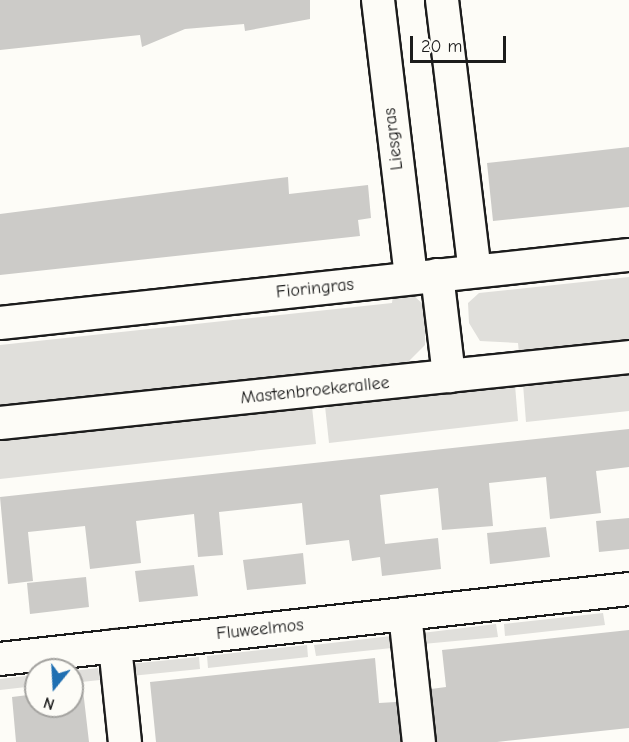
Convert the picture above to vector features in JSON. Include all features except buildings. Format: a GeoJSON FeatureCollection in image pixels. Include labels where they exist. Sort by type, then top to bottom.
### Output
{"type":"FeatureCollection","features":[{"type":"Feature","properties":{"kind":"street","name":"Liesgras"},"geometry":{"type":"LineString","coordinates":[[378,0],[424,277],[448,376]]}},
{"type":"Feature","properties":{"kind":"street"},"geometry":{"type":"LineString","coordinates":[[442,0],[475,271]]}},
{"type":"Feature","properties":{"kind":"street","name":"Fioringras"},"geometry":{"type":"LineString","coordinates":[[0,323],[629,255]]}},
{"type":"Feature","properties":{"kind":"street","name":"Mastenbroekerallee"},"geometry":{"type":"LineString","coordinates":[[0,423],[629,357]]}},
{"type":"Feature","properties":{"kind":"street","name":"Fluweelmos"},"geometry":{"type":"LineString","coordinates":[[0,659],[629,589]]}},
{"type":"Feature","properties":{"kind":"street"},"geometry":{"type":"LineString","coordinates":[[405,614],[419,742]]}},
{"type":"Feature","properties":{"kind":"street"},"geometry":{"type":"LineString","coordinates":[[115,646],[125,742]]}},
{"type":"Feature","properties":{"kind":"shaded area"},"geometry":{"type":"Polygon","coordinates":[[[629,277],[629,341],[519,353],[518,343],[480,341],[469,323],[468,303],[479,293],[629,277]]]}},
{"type":"Feature","properties":{"kind":"shaded area"},"geometry":{"type":"Polygon","coordinates":[[[393,294],[412,294],[425,306],[425,345],[406,364],[0,409],[0,345],[392,303],[393,294]]]}},
{"type":"Feature","properties":{"kind":"shaded area"},"geometry":{"type":"Polygon","coordinates":[[[629,373],[629,411],[526,422],[523,384],[629,373]]]}},
{"type":"Feature","properties":{"kind":"shaded area"},"geometry":{"type":"Polygon","coordinates":[[[515,385],[518,421],[329,443],[325,406],[515,385]]]}},
{"type":"Feature","properties":{"kind":"shaded area"},"geometry":{"type":"Polygon","coordinates":[[[312,407],[316,444],[0,479],[0,441],[312,407]]]}},
{"type":"Feature","properties":{"kind":"shaded area"},"geometry":{"type":"Polygon","coordinates":[[[603,613],[605,625],[505,636],[504,624],[603,613]]]}},
{"type":"Feature","properties":{"kind":"shaded area"},"geometry":{"type":"Polygon","coordinates":[[[496,624],[498,637],[423,644],[422,633],[496,624]]]}},
{"type":"Feature","properties":{"kind":"shaded area"},"geometry":{"type":"Polygon","coordinates":[[[391,636],[392,648],[316,656],[314,645],[391,636]]]}},
{"type":"Feature","properties":{"kind":"shaded area"},"geometry":{"type":"Polygon","coordinates":[[[307,645],[308,657],[208,668],[207,656],[307,645]]]}},
{"type":"Feature","properties":{"kind":"shaded area"},"geometry":{"type":"Polygon","coordinates":[[[199,657],[200,669],[131,676],[129,664],[199,657]]]}},
{"type":"Feature","properties":{"kind":"shaded area"},"geometry":{"type":"Polygon","coordinates":[[[98,668],[100,680],[84,682],[84,670],[98,668]]]}},
{"type":"Feature","properties":{"kind":"shaded area"},"geometry":{"type":"Polygon","coordinates":[[[24,676],[24,687],[0,690],[0,679],[24,676]]]}}]}
